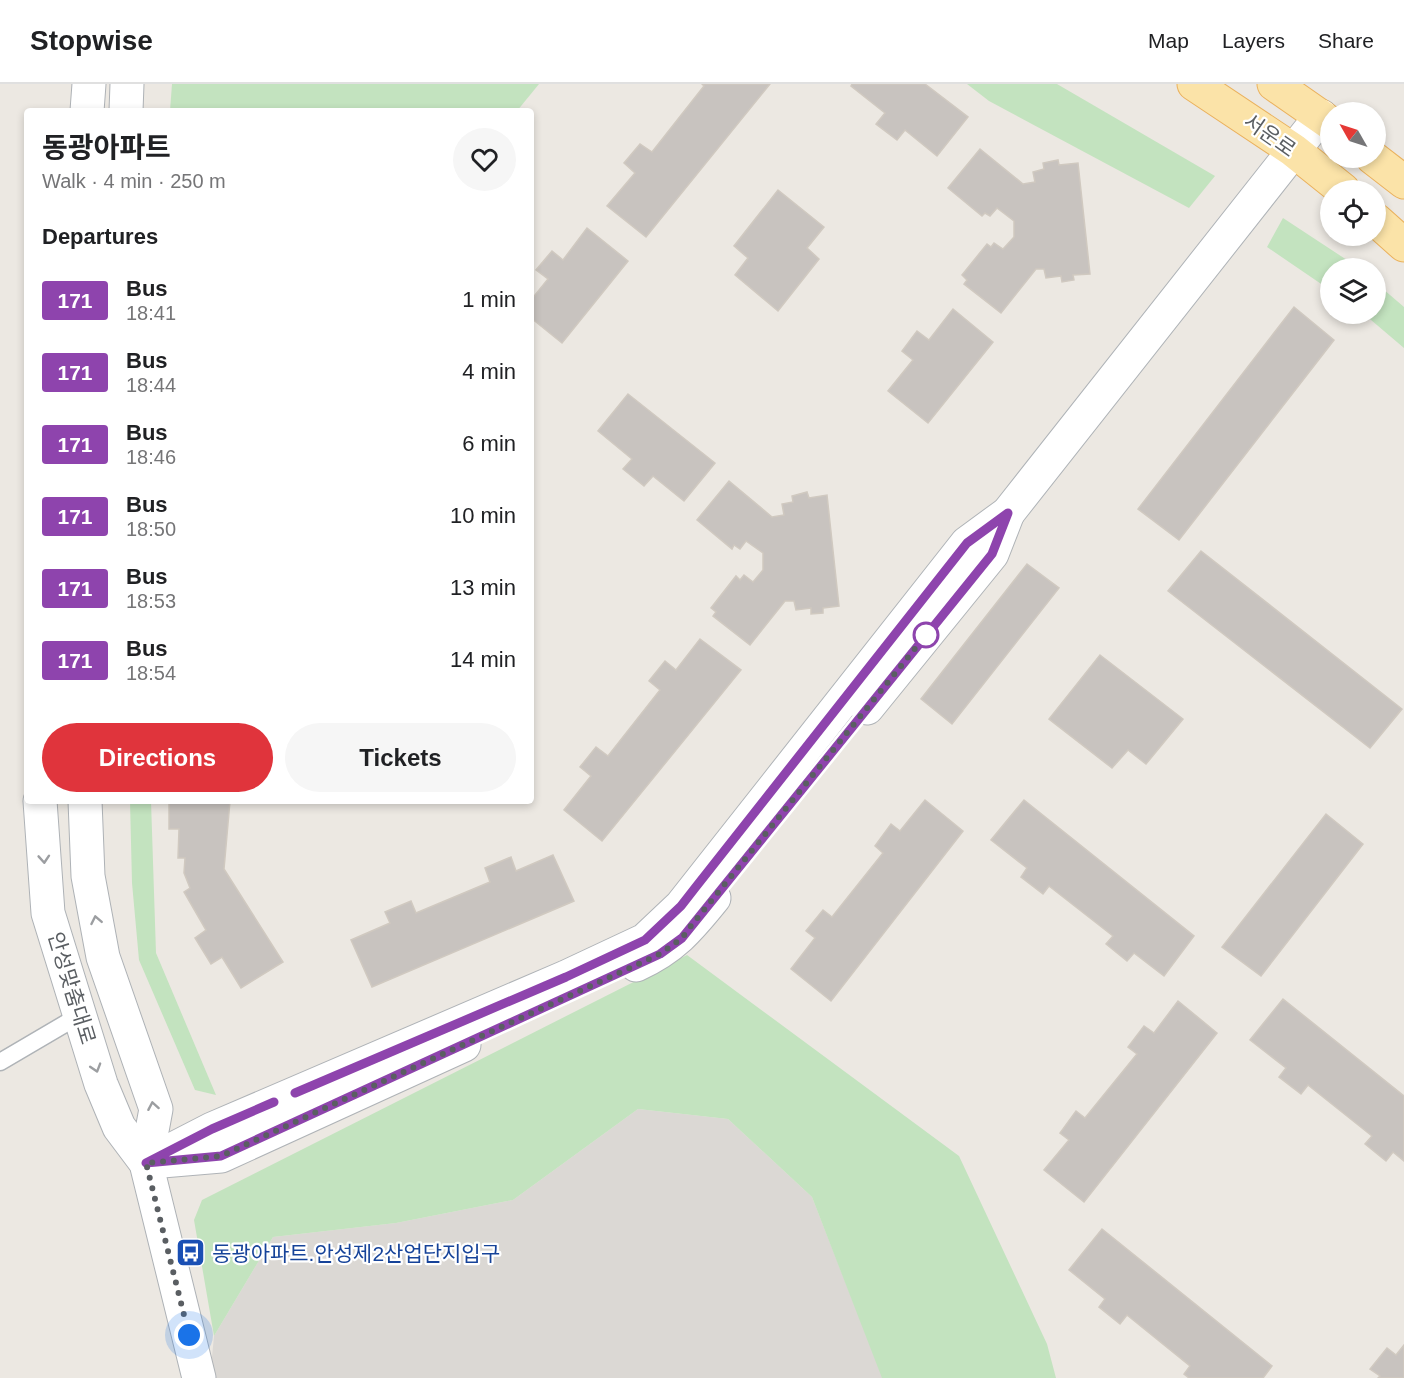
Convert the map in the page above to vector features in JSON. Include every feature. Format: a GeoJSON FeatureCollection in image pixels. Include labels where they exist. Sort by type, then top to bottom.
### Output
{"type":"FeatureCollection","features":[{"type":"Feature","properties":{"kind":"main road","name":"서운로"},"geometry":{"type":"LineString","coordinates":[[1194,84],[1293,150],[1330,180]]}},
{"type":"Feature","properties":{"kind":"main road"},"geometry":{"type":"LineString","coordinates":[[1274,84],[1320,116]]}},
{"type":"Feature","properties":{"kind":"main road"},"geometry":{"type":"LineString","coordinates":[[1386,168],[1404,182]]}},
{"type":"Feature","properties":{"kind":"main road"},"geometry":{"type":"LineString","coordinates":[[1386,229],[1404,245]]}},
{"type":"Feature","properties":{"kind":"street"},"geometry":{"type":"LineString","coordinates":[[87,108],[89,84]]}},
{"type":"Feature","properties":{"kind":"street"},"geometry":{"type":"LineString","coordinates":[[126,108],[128,84]]}},
{"type":"Feature","properties":{"kind":"street"},"geometry":{"type":"LineString","coordinates":[[146,1163],[221,1156],[568,998],[660,954],[675,943],[701,915],[992,554],[1008,513],[1293,150],[1320,125]]}},
{"type":"Feature","properties":{"kind":"street","name":"안성맞춤대로"},"geometry":{"type":"LineString","coordinates":[[40,804],[48,913],[101,1084],[119,1126],[146,1163],[199,1378]]}},
{"type":"Feature","properties":{"kind":"street","name":"안성맞춤대로"},"geometry":{"type":"LineString","coordinates":[[85,804],[88,876],[103,957],[156,1109],[146,1163]]}},
{"type":"Feature","properties":{"kind":"lane"},"geometry":{"type":"LineString","coordinates":[[0,1062],[80,1015]]}},
{"type":"Feature","properties":{"kind":"shaded area"},"geometry":{"type":"Polygon","coordinates":[[[638,1109],[728,1119],[812,1197],[883,1378],[210,1378],[214,1336],[273,1237],[396,1223],[513,1200],[638,1109]]]}},
{"type":"Feature","properties":{"kind":"green space"},"geometry":{"type":"Polygon","coordinates":[[[172,84],[539,84],[519,108],[170,108],[172,84]]]}},
{"type":"Feature","properties":{"kind":"green space"},"geometry":{"type":"Polygon","coordinates":[[[967,84],[1057,84],[1215,176],[1189,208],[989,101],[967,84]]]}},
{"type":"Feature","properties":{"kind":"green space"},"geometry":{"type":"Polygon","coordinates":[[[1283,218],[1320,242],[1320,246],[1326,246],[1344,258],[1320,258],[1320,283],[1267,247],[1283,218]]]}},
{"type":"Feature","properties":{"kind":"green space"},"geometry":{"type":"Polygon","coordinates":[[[1386,292],[1404,307],[1404,348],[1376,324],[1386,324],[1386,292]]]}},
{"type":"Feature","properties":{"kind":"green space"},"geometry":{"type":"Polygon","coordinates":[[[130,804],[151,804],[156,953],[216,1095],[195,1090],[139,960],[132,883],[130,804]]]}},
{"type":"Feature","properties":{"kind":"green space"},"geometry":{"type":"Polygon","coordinates":[[[687,955],[959,1156],[1047,1344],[1056,1378],[882,1378],[812,1197],[728,1119],[638,1109],[513,1200],[396,1223],[273,1237],[214,1336],[194,1220],[202,1200],[687,955]]]}},
{"type":"Feature","properties":{"kind":"building"},"geometry":{"type":"Polygon","coordinates":[[[702,84],[770,84],[646,237],[607,206],[635,173],[624,163],[640,144],[652,152],[704,86],[702,84]]]}},
{"type":"Feature","properties":{"kind":"building"},"geometry":{"type":"Polygon","coordinates":[[[852,84],[925,84],[968,117],[937,156],[905,130],[897,140],[876,124],[885,113],[851,86],[852,84]]]}},
{"type":"Feature","properties":{"kind":"building"},"geometry":{"type":"Polygon","coordinates":[[[980,149],[1023,184],[1035,182],[1033,172],[1044,169],[1043,163],[1058,160],[1059,165],[1078,163],[1090,274],[1073,275],[1074,280],[1062,282],[1061,276],[1046,278],[1044,269],[1036,269],[1001,313],[964,284],[967,280],[962,275],[987,244],[991,247],[994,243],[1003,249],[1014,237],[1014,221],[997,208],[990,216],[985,213],[982,216],[948,188],[980,149]]]}},
{"type":"Feature","properties":{"kind":"building"},"geometry":{"type":"Polygon","coordinates":[[[778,190],[824,227],[807,248],[819,259],[778,311],[735,275],[748,258],[734,246],[778,190]]]}},
{"type":"Feature","properties":{"kind":"building"},"geometry":{"type":"Polygon","coordinates":[[[587,228],[628,261],[562,343],[534,320],[534,296],[548,279],[536,270],[552,251],[563,260],[587,228]]]}},
{"type":"Feature","properties":{"kind":"building"},"geometry":{"type":"Polygon","coordinates":[[[1294,307],[1334,340],[1179,540],[1138,509],[1294,307]]]}},
{"type":"Feature","properties":{"kind":"building"},"geometry":{"type":"Polygon","coordinates":[[[953,309],[993,342],[928,423],[888,391],[913,360],[902,351],[917,331],[929,340],[953,309]]]}},
{"type":"Feature","properties":{"kind":"building"},"geometry":{"type":"Polygon","coordinates":[[[628,394],[715,463],[684,501],[653,476],[644,486],[623,469],[632,459],[598,431],[628,394]]]}},
{"type":"Feature","properties":{"kind":"building"},"geometry":{"type":"Polygon","coordinates":[[[729,481],[772,517],[784,515],[782,504],[793,502],[792,496],[807,492],[809,498],[827,495],[839,606],[823,608],[823,613],[811,614],[811,608],[796,610],[794,601],[785,601],[750,645],[713,616],[716,612],[711,608],[736,576],[740,580],[744,575],[753,582],[763,570],[763,553],[746,541],[740,549],[734,545],[732,549],[697,520],[729,481]]]}},
{"type":"Feature","properties":{"kind":"building"},"geometry":{"type":"Polygon","coordinates":[[[1201,551],[1402,709],[1370,748],[1168,591],[1201,551]]]}},
{"type":"Feature","properties":{"kind":"building"},"geometry":{"type":"Polygon","coordinates":[[[1027,564],[1059,588],[952,724],[921,699],[1027,564]]]}},
{"type":"Feature","properties":{"kind":"building"},"geometry":{"type":"Polygon","coordinates":[[[700,639],[741,670],[602,841],[564,810],[591,776],[580,767],[596,747],[608,756],[660,690],[649,681],[665,661],[676,670],[700,639]]]}},
{"type":"Feature","properties":{"kind":"building"},"geometry":{"type":"Polygon","coordinates":[[[1100,655],[1183,719],[1146,764],[1128,750],[1112,768],[1049,719],[1100,655]]]}},
{"type":"Feature","properties":{"kind":"building"},"geometry":{"type":"Polygon","coordinates":[[[925,800],[963,831],[831,1001],[791,969],[815,938],[806,931],[823,910],[832,917],[883,853],[875,846],[891,824],[900,831],[925,800]]]}},
{"type":"Feature","properties":{"kind":"building"},"geometry":{"type":"Polygon","coordinates":[[[1024,800],[1194,936],[1164,976],[1134,953],[1127,961],[1106,944],[1113,936],[1049,886],[1043,894],[1021,877],[1027,868],[991,840],[1024,800]]]}},
{"type":"Feature","properties":{"kind":"building"},"geometry":{"type":"Polygon","coordinates":[[[169,804],[230,804],[224,869],[283,962],[241,988],[222,957],[211,964],[195,938],[206,930],[184,892],[190,888],[184,873],[185,858],[178,858],[179,829],[169,829],[169,804]]]}},
{"type":"Feature","properties":{"kind":"building"},"geometry":{"type":"Polygon","coordinates":[[[1326,814],[1363,844],[1261,976],[1222,947],[1326,814]]]}},
{"type":"Feature","properties":{"kind":"building"},"geometry":{"type":"Polygon","coordinates":[[[553,855],[574,901],[372,987],[351,940],[390,923],[385,912],[411,901],[416,913],[490,882],[485,868],[511,857],[516,871],[553,855]]]}},
{"type":"Feature","properties":{"kind":"building"},"geometry":{"type":"Polygon","coordinates":[[[1283,999],[1404,1096],[1404,1161],[1393,1152],[1386,1161],[1365,1144],[1372,1136],[1308,1085],[1301,1094],[1279,1077],[1286,1068],[1250,1040],[1283,999]]]}},
{"type":"Feature","properties":{"kind":"building"},"geometry":{"type":"Polygon","coordinates":[[[1178,1001],[1217,1033],[1084,1202],[1044,1170],[1069,1140],[1060,1133],[1076,1111],[1085,1118],[1137,1054],[1128,1047],[1144,1026],[1154,1033],[1178,1001]]]}},
{"type":"Feature","properties":{"kind":"building"},"geometry":{"type":"Polygon","coordinates":[[[1102,1229],[1272,1366],[1263,1378],[1189,1378],[1184,1374],[1190,1366],[1127,1315],[1120,1324],[1099,1307],[1105,1299],[1069,1270],[1102,1229]]]}},
{"type":"Feature","properties":{"kind":"building"},"geometry":{"type":"Polygon","coordinates":[[[1404,1345],[1404,1378],[1378,1378],[1380,1376],[1370,1369],[1387,1348],[1396,1355],[1404,1345]]]}},
{"type":"Feature","properties":{"kind":"bus line","name":"171"},"geometry":{"type":"LineString","coordinates":[[274,1102],[212,1129],[146,1163],[221,1156],[568,998],[660,954],[682,938],[992,554],[1008,513],[967,543],[681,906],[645,940],[566,977],[295,1093]]}},
{"type":"Feature","properties":{"kind":"place","name":"동광아파트.안성제2산업단지입구"},"geometry":{"type":"Point","coordinates":[191,1253]}},
{"type":"Feature","properties":{"kind":"route"},"geometry":{"type":"LineString","coordinates":[[189,1335],[146,1163],[221,1156],[660,954],[682,938],[926,635]]}}]}
